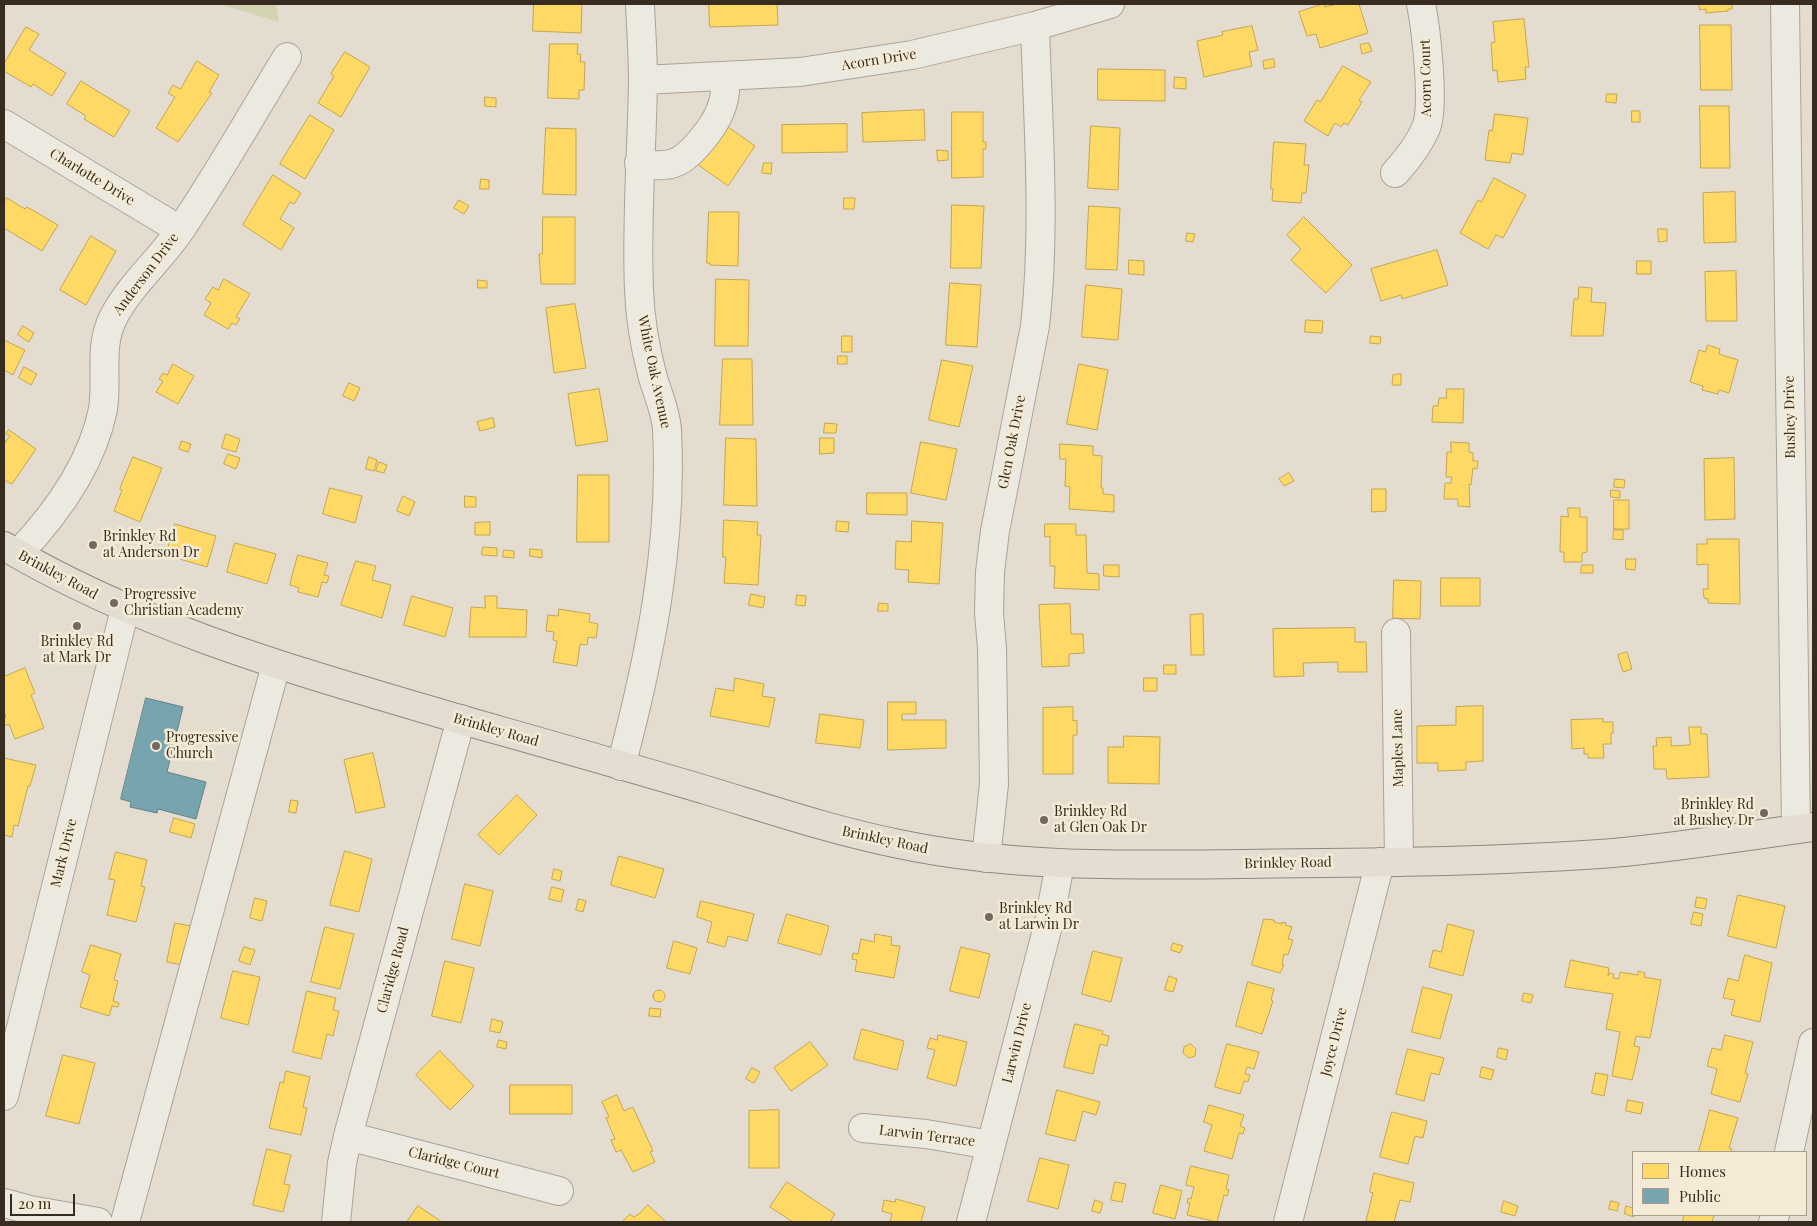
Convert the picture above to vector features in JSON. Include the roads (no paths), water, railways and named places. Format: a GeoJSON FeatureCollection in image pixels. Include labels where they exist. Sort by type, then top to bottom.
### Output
{"type":"FeatureCollection","features":[{"type":"Feature","properties":{"kind":"main road","name":"Brinkley Road"},"geometry":{"type":"LineString","coordinates":[[11,550],[70,584],[125,609],[276,665],[851,833],[899,845],[986,858],[1060,864],[1390,862],[1601,854],[1726,840],[1805,828]]}},
{"type":"Feature","properties":{"kind":"street","name":"White Oak Avenue"},"geometry":{"type":"LineString","coordinates":[[621,766],[654,619],[666,522],[666,419],[649,361],[639,292],[639,163],[643,80],[640,4]]}},
{"type":"Feature","properties":{"kind":"street","name":"Acorn Drive"},"geometry":{"type":"LineString","coordinates":[[643,80],[800,72],[912,55],[1035,26],[1110,4]]}},
{"type":"Feature","properties":{"kind":"street","name":"Acorn Court"},"geometry":{"type":"LineString","coordinates":[[1395,173],[1411,156],[1427,126],[1428,56],[1422,4]]}},
{"type":"Feature","properties":{"kind":"street","name":"Bushey Drive"},"geometry":{"type":"LineString","coordinates":[[1785,4],[1805,828]]}},
{"type":"Feature","properties":{"kind":"street","name":"Glen Oak Drive"},"geometry":{"type":"LineString","coordinates":[[986,858],[994,784],[992,648],[989,614],[990,572],[996,530],[1035,326],[1038,300],[1040,255],[1035,26]]}},
{"type":"Feature","properties":{"kind":"street","name":"Anderson Drive"},"geometry":{"type":"LineString","coordinates":[[11,550],[46,525],[62,504],[98,428],[105,382],[103,358],[106,334],[114,314],[180,230],[287,57]]}},
{"type":"Feature","properties":{"kind":"street"},"geometry":{"type":"LineString","coordinates":[[639,163],[656,166],[675,163],[690,155],[720,112],[726,89],[725,76]]}},
{"type":"Feature","properties":{"kind":"street","name":"Charlotte Drive"},"geometry":{"type":"LineString","coordinates":[[4,124],[180,230]]}},
{"type":"Feature","properties":{"kind":"street","name":"Mark Drive"},"geometry":{"type":"LineString","coordinates":[[4,1096],[125,609]]}},
{"type":"Feature","properties":{"kind":"street","name":"Maples Lane"},"geometry":{"type":"LineString","coordinates":[[1390,862],[1396,633]]}},
{"type":"Feature","properties":{"kind":"street"},"geometry":{"type":"LineString","coordinates":[[125,1222],[276,665]]}},
{"type":"Feature","properties":{"kind":"street","name":"Claridge Road"},"geometry":{"type":"LineString","coordinates":[[336,1222],[341,1170],[348,1136],[461,719]]}},
{"type":"Feature","properties":{"kind":"street","name":"Joyce Drive"},"geometry":{"type":"LineString","coordinates":[[1288,1222],[1390,862]]}},
{"type":"Feature","properties":{"kind":"street","name":"Larwin Drive"},"geometry":{"type":"LineString","coordinates":[[972,1222],[1049,922],[1060,864]]}},
{"type":"Feature","properties":{"kind":"street"},"geometry":{"type":"LineString","coordinates":[[1789,1151],[1813,1043]]}},
{"type":"Feature","properties":{"kind":"street","name":"Larwin Terrace"},"geometry":{"type":"LineString","coordinates":[[863,1128],[926,1134],[991,1145]]}},
{"type":"Feature","properties":{"kind":"street","name":"Claridge Court"},"geometry":{"type":"LineString","coordinates":[[348,1136],[559,1190]]}},
{"type":"Feature","properties":{"kind":"street"},"geometry":{"type":"LineString","coordinates":[[4,1203],[30,1210],[98,1222]]}},
{"type":"Feature","properties":{"kind":"place","name":"Brinkley Rd at Anderson Dr"},"geometry":{"type":"Point","coordinates":[93,545]}},
{"type":"Feature","properties":{"kind":"place","name":"Progressive Christian Academy"},"geometry":{"type":"Point","coordinates":[114,603]}},
{"type":"Feature","properties":{"kind":"place","name":"Brinkley Rd at Mark Dr"},"geometry":{"type":"Point","coordinates":[77,626]}},
{"type":"Feature","properties":{"kind":"place","name":"Progressive Church"},"geometry":{"type":"Point","coordinates":[156,746]}},
{"type":"Feature","properties":{"kind":"place","name":"Brinkley Rd at Bushey Dr"},"geometry":{"type":"Point","coordinates":[1764,813]}},
{"type":"Feature","properties":{"kind":"place","name":"Brinkley Rd at Glen Oak Dr"},"geometry":{"type":"Point","coordinates":[1044,820]}},
{"type":"Feature","properties":{"kind":"place","name":"Brinkley Rd at Larwin Dr"},"geometry":{"type":"Point","coordinates":[989,917]}}]}
